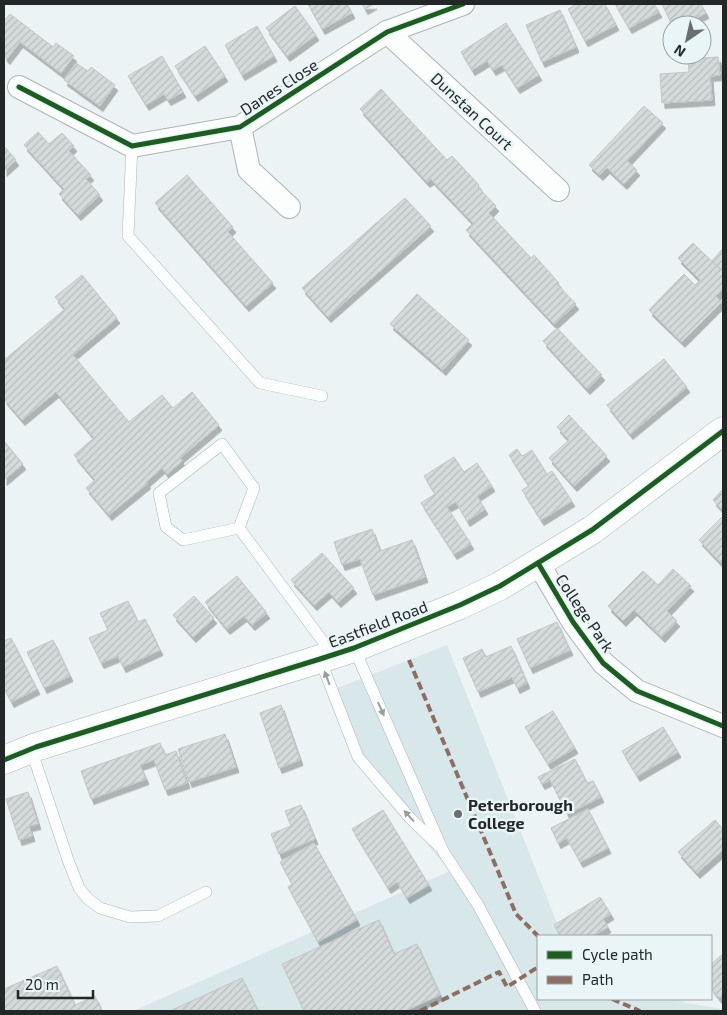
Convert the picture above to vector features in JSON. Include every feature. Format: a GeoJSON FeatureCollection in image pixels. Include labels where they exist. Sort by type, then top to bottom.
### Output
{"type":"FeatureCollection","features":[{"type":"Feature","properties":{"kind":"street","name":"Danes Close"},"geometry":{"type":"LineString","coordinates":[[132,146],[240,127],[387,32],[463,4]]}},
{"type":"Feature","properties":{"kind":"street","name":"Dunstan Court"},"geometry":{"type":"LineString","coordinates":[[387,32],[558,190]]}},
{"type":"Feature","properties":{"kind":"street"},"geometry":{"type":"LineString","coordinates":[[19,87],[132,146]]}},
{"type":"Feature","properties":{"kind":"street"},"geometry":{"type":"LineString","coordinates":[[240,127],[249,170],[289,207]]}},
{"type":"Feature","properties":{"kind":"street","name":"Eastfield Road"},"geometry":{"type":"LineString","coordinates":[[4,760],[31,749],[336,654],[460,605],[500,586],[592,530],[723,431]]}},
{"type":"Feature","properties":{"kind":"street","name":"College Park"},"geometry":{"type":"LineString","coordinates":[[538,563],[573,622],[603,663],[637,690],[723,726]]}},
{"type":"Feature","properties":{"kind":"lane"},"geometry":{"type":"LineString","coordinates":[[132,146],[128,236],[260,383],[322,396]]}},
{"type":"Feature","properties":{"kind":"lane"},"geometry":{"type":"LineString","coordinates":[[222,444],[254,488],[239,528],[183,540],[166,527],[159,493],[222,444]]}},
{"type":"Feature","properties":{"kind":"lane"},"geometry":{"type":"LineString","coordinates":[[239,528],[336,654],[444,851],[478,904],[535,1011]]}},
{"type":"Feature","properties":{"kind":"lane"},"geometry":{"type":"LineString","coordinates":[[336,654],[358,757],[410,818],[444,851]]}},
{"type":"Feature","properties":{"kind":"lane"},"geometry":{"type":"LineString","coordinates":[[31,749],[68,860],[79,888],[88,900],[100,908],[130,917],[158,916],[206,892]]}},
{"type":"Feature","properties":{"kind":"shaded area","name":"Peterborough College"},"geometry":{"type":"Polygon","coordinates":[[[447,645],[562,935],[537,935],[537,1000],[678,1000],[723,1009],[723,1011],[133,1011],[450,871],[354,758],[327,692],[447,645]]]}},
{"type":"Feature","properties":{"kind":"building"},"geometry":{"type":"Polygon","coordinates":[[[308,4],[347,4],[352,13],[322,29],[308,4]]]}},
{"type":"Feature","properties":{"kind":"building"},"geometry":{"type":"Polygon","coordinates":[[[362,4],[374,4],[365,9],[362,4]]]}},
{"type":"Feature","properties":{"kind":"building"},"geometry":{"type":"Polygon","coordinates":[[[577,4],[605,4],[616,25],[585,41],[568,9],[577,4]]]}},
{"type":"Feature","properties":{"kind":"building"},"geometry":{"type":"Polygon","coordinates":[[[615,4],[654,4],[659,12],[629,28],[615,4]]]}},
{"type":"Feature","properties":{"kind":"building"},"geometry":{"type":"Polygon","coordinates":[[[662,4],[701,4],[706,13],[702,15],[667,15],[662,4]]]}},
{"type":"Feature","properties":{"kind":"building"},"geometry":{"type":"Polygon","coordinates":[[[295,6],[316,35],[287,56],[266,28],[295,6]]]}},
{"type":"Feature","properties":{"kind":"building"},"geometry":{"type":"Polygon","coordinates":[[[560,10],[576,47],[542,62],[526,25],[560,10]]]}},
{"type":"Feature","properties":{"kind":"building"},"geometry":{"type":"Polygon","coordinates":[[[10,14],[53,47],[56,43],[74,56],[61,73],[20,42],[7,59],[4,56],[4,21],[10,14]]]}},
{"type":"Feature","properties":{"kind":"building"},"geometry":{"type":"Polygon","coordinates":[[[506,23],[539,75],[517,88],[502,65],[493,70],[487,61],[472,70],[461,52],[506,23]]]}},
{"type":"Feature","properties":{"kind":"building"},"geometry":{"type":"Polygon","coordinates":[[[257,26],[274,56],[242,75],[225,45],[257,26]]]}},
{"type":"Feature","properties":{"kind":"building"},"geometry":{"type":"Polygon","coordinates":[[[205,46],[225,76],[195,96],[175,66],[205,46]]]}},
{"type":"Feature","properties":{"kind":"building"},"geometry":{"type":"Polygon","coordinates":[[[162,56],[183,92],[168,100],[164,94],[146,105],[128,76],[162,56]]]}},
{"type":"Feature","properties":{"kind":"building"},"geometry":{"type":"Polygon","coordinates":[[[712,57],[718,57],[720,75],[710,76],[712,100],[662,103],[660,74],[689,72],[688,65],[712,65],[712,57]]]}},
{"type":"Feature","properties":{"kind":"building"},"geometry":{"type":"Polygon","coordinates":[[[76,63],[88,71],[91,67],[115,85],[100,106],[64,80],[76,63]]]}},
{"type":"Feature","properties":{"kind":"building"},"geometry":{"type":"Polygon","coordinates":[[[381,89],[447,160],[452,156],[479,185],[478,187],[496,206],[489,213],[531,258],[534,255],[576,304],[554,324],[466,230],[473,223],[431,179],[427,182],[360,109],[381,89]]]}},
{"type":"Feature","properties":{"kind":"building"},"geometry":{"type":"Polygon","coordinates":[[[644,106],[663,123],[627,161],[637,170],[624,184],[607,168],[600,175],[589,165],[644,106]]]}},
{"type":"Feature","properties":{"kind":"building"},"geometry":{"type":"Polygon","coordinates":[[[38,132],[49,144],[62,133],[74,146],[69,151],[91,175],[86,179],[100,195],[78,215],[59,194],[64,189],[24,145],[38,132]]]}},
{"type":"Feature","properties":{"kind":"building"},"geometry":{"type":"Polygon","coordinates":[[[4,146],[16,160],[4,171],[4,146]]]}},
{"type":"Feature","properties":{"kind":"building"},"geometry":{"type":"Polygon","coordinates":[[[187,175],[233,227],[228,232],[273,283],[246,306],[155,203],[187,175]]]}},
{"type":"Feature","properties":{"kind":"building"},"geometry":{"type":"Polygon","coordinates":[[[405,198],[431,226],[328,317],[302,288],[405,198]]]}},
{"type":"Feature","properties":{"kind":"building"},"geometry":{"type":"Polygon","coordinates":[[[693,243],[723,272],[723,289],[716,296],[722,302],[682,342],[649,310],[684,274],[695,285],[700,280],[678,258],[693,243]]]}},
{"type":"Feature","properties":{"kind":"building"},"geometry":{"type":"Polygon","coordinates":[[[723,248],[723,271],[712,261],[723,248]]]}},
{"type":"Feature","properties":{"kind":"building"},"geometry":{"type":"Polygon","coordinates":[[[82,275],[117,318],[73,355],[129,422],[162,395],[173,408],[192,392],[219,425],[180,458],[182,461],[167,474],[162,468],[146,482],[148,483],[109,515],[86,488],[95,480],[74,455],[94,438],[56,392],[22,420],[4,399],[4,360],[65,309],[55,297],[82,275]]]}},
{"type":"Feature","properties":{"kind":"building"},"geometry":{"type":"Polygon","coordinates":[[[417,294],[469,340],[443,370],[390,324],[417,294]]]}},
{"type":"Feature","properties":{"kind":"building"},"geometry":{"type":"Polygon","coordinates":[[[557,328],[602,375],[587,389],[543,341],[557,328]]]}},
{"type":"Feature","properties":{"kind":"building"},"geometry":{"type":"Polygon","coordinates":[[[664,359],[687,387],[630,434],[607,405],[664,359]]]}},
{"type":"Feature","properties":{"kind":"building"},"geometry":{"type":"Polygon","coordinates":[[[569,415],[607,456],[574,486],[549,458],[569,440],[557,427],[569,415]]]}},
{"type":"Feature","properties":{"kind":"building"},"geometry":{"type":"Polygon","coordinates":[[[4,441],[23,464],[4,480],[4,441]]]}},
{"type":"Feature","properties":{"kind":"building"},"geometry":{"type":"Polygon","coordinates":[[[517,449],[522,456],[532,450],[547,474],[552,471],[572,501],[541,520],[522,490],[529,486],[509,455],[517,449]]]}},
{"type":"Feature","properties":{"kind":"building"},"geometry":{"type":"Polygon","coordinates":[[[454,457],[464,472],[477,463],[492,486],[477,496],[485,509],[467,521],[456,502],[447,507],[471,544],[454,554],[421,503],[435,494],[424,476],[454,457]]]}},
{"type":"Feature","properties":{"kind":"building"},"geometry":{"type":"Polygon","coordinates":[[[723,489],[723,511],[713,500],[723,489]]]}},
{"type":"Feature","properties":{"kind":"building"},"geometry":{"type":"Polygon","coordinates":[[[723,516],[723,561],[721,563],[699,540],[723,516]]]}},
{"type":"Feature","properties":{"kind":"building"},"geometry":{"type":"Polygon","coordinates":[[[372,529],[380,551],[412,540],[425,577],[373,595],[360,559],[342,565],[334,542],[372,529]]]}},
{"type":"Feature","properties":{"kind":"building"},"geometry":{"type":"Polygon","coordinates":[[[322,553],[354,588],[338,602],[329,592],[314,605],[291,580],[322,553]]]}},
{"type":"Feature","properties":{"kind":"building"},"geometry":{"type":"Polygon","coordinates":[[[673,569],[691,586],[667,611],[677,621],[662,637],[634,610],[623,621],[608,606],[643,571],[658,585],[673,569]]]}},
{"type":"Feature","properties":{"kind":"building"},"geometry":{"type":"Polygon","coordinates":[[[237,576],[267,613],[252,625],[244,616],[227,629],[205,602],[237,576]]]}},
{"type":"Feature","properties":{"kind":"building"},"geometry":{"type":"Polygon","coordinates":[[[194,596],[214,618],[193,637],[173,615],[194,596]]]}},
{"type":"Feature","properties":{"kind":"building"},"geometry":{"type":"Polygon","coordinates":[[[128,601],[138,622],[145,619],[160,650],[123,667],[118,656],[101,663],[89,638],[108,630],[100,613],[128,601]]]}},
{"type":"Feature","properties":{"kind":"building"},"geometry":{"type":"Polygon","coordinates":[[[557,622],[570,650],[530,668],[517,639],[557,622]]]}},
{"type":"Feature","properties":{"kind":"building"},"geometry":{"type":"Polygon","coordinates":[[[11,638],[37,689],[11,702],[4,688],[4,641],[11,638]]]}},
{"type":"Feature","properties":{"kind":"building"},"geometry":{"type":"Polygon","coordinates":[[[53,640],[70,676],[44,688],[27,652],[53,640]]]}},
{"type":"Feature","properties":{"kind":"building"},"geometry":{"type":"Polygon","coordinates":[[[511,646],[527,683],[517,688],[512,677],[478,692],[463,658],[482,649],[486,657],[511,646]]]}},
{"type":"Feature","properties":{"kind":"building"},"geometry":{"type":"Polygon","coordinates":[[[281,705],[300,760],[279,768],[260,713],[281,705]]]}},
{"type":"Feature","properties":{"kind":"building"},"geometry":{"type":"Polygon","coordinates":[[[553,711],[575,748],[548,764],[525,727],[553,711]]]}},
{"type":"Feature","properties":{"kind":"building"},"geometry":{"type":"Polygon","coordinates":[[[663,727],[678,752],[637,776],[622,751],[663,727]]]}},
{"type":"Feature","properties":{"kind":"building"},"geometry":{"type":"Polygon","coordinates":[[[225,734],[236,767],[189,782],[178,749],[225,734]]]}},
{"type":"Feature","properties":{"kind":"building"},"geometry":{"type":"Polygon","coordinates":[[[160,743],[165,755],[176,751],[187,783],[165,790],[154,760],[140,765],[146,779],[91,799],[81,771],[160,743]]]}},
{"type":"Feature","properties":{"kind":"building"},"geometry":{"type":"Polygon","coordinates":[[[575,759],[587,783],[593,781],[601,797],[567,814],[550,780],[542,784],[538,777],[575,759]]]}},
{"type":"Feature","properties":{"kind":"building"},"geometry":{"type":"Polygon","coordinates":[[[28,792],[38,824],[29,826],[32,836],[19,840],[6,799],[28,792]]]}},
{"type":"Feature","properties":{"kind":"building"},"geometry":{"type":"Polygon","coordinates":[[[301,805],[315,839],[279,854],[271,834],[291,826],[285,811],[301,805]]]}},
{"type":"Feature","properties":{"kind":"building"},"geometry":{"type":"Polygon","coordinates":[[[588,809],[608,848],[580,862],[567,838],[558,843],[551,828],[588,809]]]}},
{"type":"Feature","properties":{"kind":"building"},"geometry":{"type":"Polygon","coordinates":[[[383,810],[429,885],[407,898],[397,882],[388,888],[352,829],[383,810]]]}},
{"type":"Feature","properties":{"kind":"building"},"geometry":{"type":"Polygon","coordinates":[[[715,820],[723,829],[723,850],[697,873],[678,852],[715,820]]]}},
{"type":"Feature","properties":{"kind":"building"},"geometry":{"type":"Polygon","coordinates":[[[314,843],[357,920],[318,942],[288,887],[292,884],[280,862],[314,843]]]}},
{"type":"Feature","properties":{"kind":"building"},"geometry":{"type":"Polygon","coordinates":[[[600,897],[611,914],[603,919],[608,927],[595,935],[560,935],[554,925],[600,897]]]}},
{"type":"Feature","properties":{"kind":"building"},"geometry":{"type":"Polygon","coordinates":[[[379,920],[394,954],[417,944],[440,995],[405,1011],[304,1011],[282,964],[379,920]]]}},
{"type":"Feature","properties":{"kind":"building"},"geometry":{"type":"Polygon","coordinates":[[[723,954],[723,995],[719,998],[712,989],[712,963],[723,954]]]}},
{"type":"Feature","properties":{"kind":"building"},"geometry":{"type":"Polygon","coordinates":[[[57,966],[75,1005],[95,996],[102,1011],[4,1011],[4,989],[57,966]]]}},
{"type":"Feature","properties":{"kind":"building"},"geometry":{"type":"Polygon","coordinates":[[[242,978],[258,1011],[170,1011],[242,978]]]}},
{"type":"Feature","properties":{"kind":"marked path"},"geometry":{"type":"LineString","coordinates":[[409,660],[516,914],[537,935]]}},
{"type":"Feature","properties":{"kind":"marked path"},"geometry":{"type":"LineString","coordinates":[[420,1011],[499,972],[507,987],[537,968]]}},
{"type":"Feature","properties":{"kind":"marked path"},"geometry":{"type":"LineString","coordinates":[[614,1000],[640,1011]]}},
{"type":"Feature","properties":{"kind":"cycle path"},"geometry":{"type":"LineString","coordinates":[[19,87],[132,146],[240,127],[387,32],[463,4]]}},
{"type":"Feature","properties":{"kind":"cycle path"},"geometry":{"type":"LineString","coordinates":[[4,760],[36,747],[354,648],[460,605],[500,586],[592,530],[723,431]]}},
{"type":"Feature","properties":{"kind":"cycle path"},"geometry":{"type":"LineString","coordinates":[[538,563],[573,622],[603,663],[637,691],[723,726]]}},
{"type":"Feature","properties":{"kind":"place","name":"Peterborough College"},"geometry":{"type":"Point","coordinates":[458,814]}}]}
